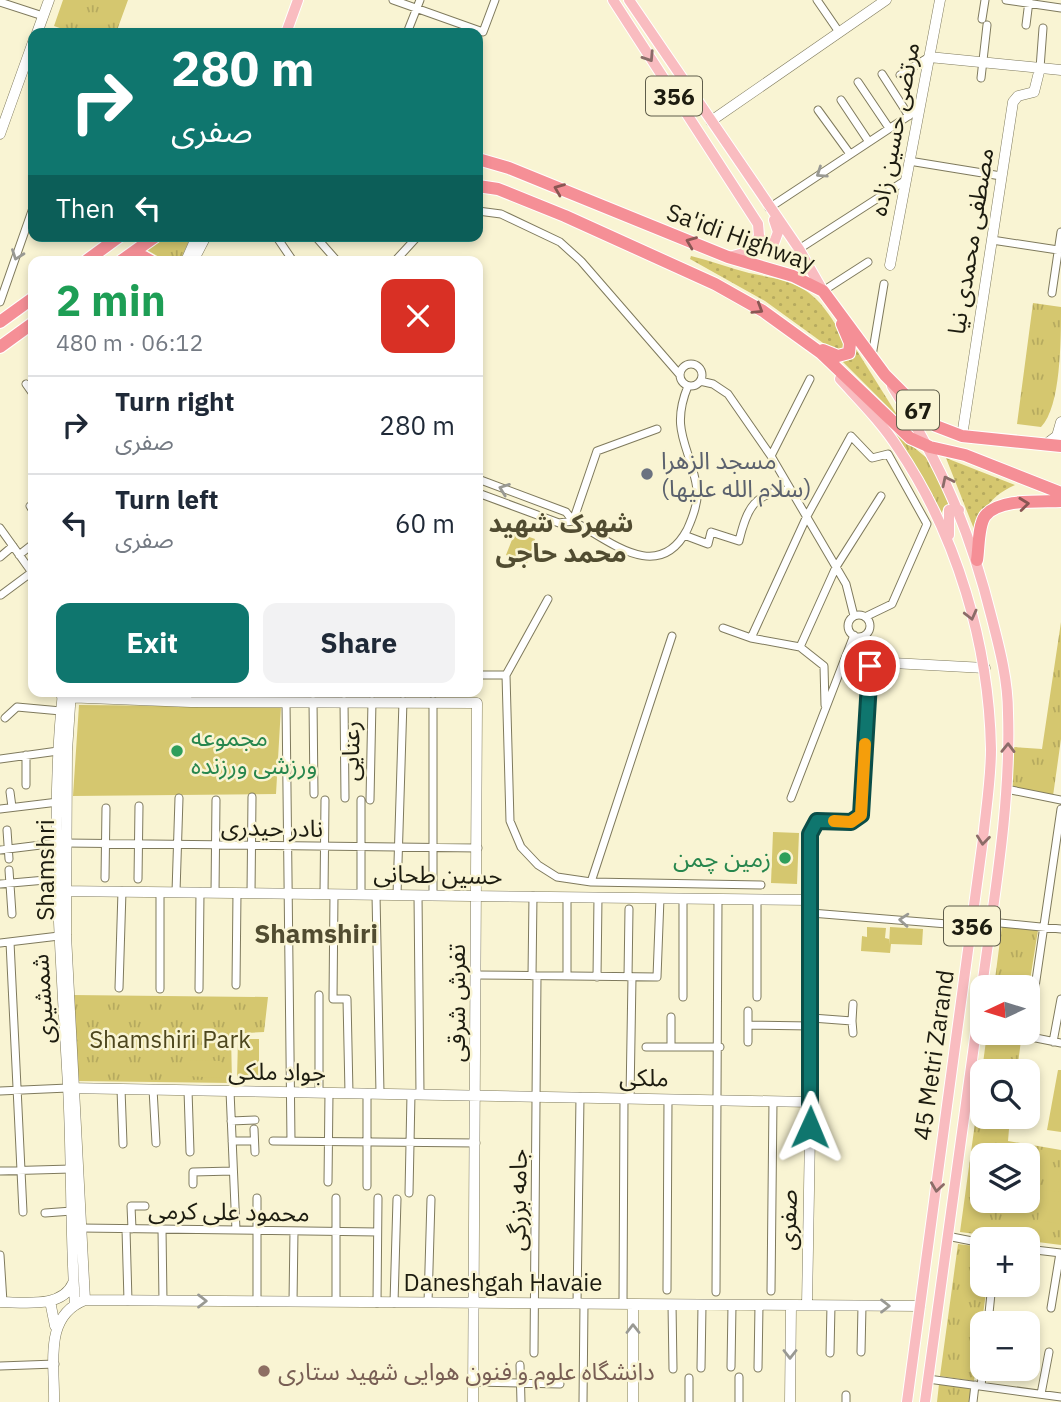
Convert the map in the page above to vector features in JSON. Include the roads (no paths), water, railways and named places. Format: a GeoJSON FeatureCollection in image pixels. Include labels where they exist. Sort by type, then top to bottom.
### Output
{"type":"FeatureCollection","features":[{"type":"Feature","properties":{"kind":"highway","name":"Sa'idi Highway"},"geometry":{"type":"LineString","coordinates":[[483,160],[509,168],[728,257],[793,276],[827,295],[885,375],[929,421],[962,436],[1061,446]]}},
{"type":"Feature","properties":{"kind":"highway"},"geometry":{"type":"LineString","coordinates":[[483,182],[498,189]]}},
{"type":"Feature","properties":{"kind":"highway","name":"Sa'idi Highway"},"geometry":{"type":"LineString","coordinates":[[483,187],[498,189],[715,284],[763,312],[809,345],[910,438],[930,447],[965,455],[1061,493]]}},
{"type":"Feature","properties":{"kind":"highway"},"geometry":{"type":"LineString","coordinates":[[93,256],[112,242]]}},
{"type":"Feature","properties":{"kind":"highway"},"geometry":{"type":"LineString","coordinates":[[128,256],[148,242]]}},
{"type":"Feature","properties":{"kind":"highway"},"geometry":{"type":"LineString","coordinates":[[809,345],[838,356],[849,353],[850,343],[827,295]]}},
{"type":"Feature","properties":{"kind":"highway"},"geometry":{"type":"LineString","coordinates":[[0,322],[28,302]]}},
{"type":"Feature","properties":{"kind":"highway"},"geometry":{"type":"LineString","coordinates":[[0,347],[28,330]]}},
{"type":"Feature","properties":{"kind":"highway"},"geometry":{"type":"LineString","coordinates":[[977,560],[982,524],[992,510],[1013,505],[1061,501]]}},
{"type":"Feature","properties":{"kind":"main road"},"geometry":{"type":"LineString","coordinates":[[288,28],[298,0]]}},
{"type":"Feature","properties":{"kind":"main road","name":"356"},"geometry":{"type":"LineString","coordinates":[[612,0],[733,181],[758,224],[759,236]]}},
{"type":"Feature","properties":{"kind":"main road","name":"356"},"geometry":{"type":"LineString","coordinates":[[629,0],[799,249],[827,295]]}},
{"type":"Feature","properties":{"kind":"main road"},"geometry":{"type":"LineString","coordinates":[[759,236],[763,243],[771,245],[778,236],[777,226],[767,205]]}},
{"type":"Feature","properties":{"kind":"main road"},"geometry":{"type":"LineString","coordinates":[[728,257],[751,251],[759,236]]}},
{"type":"Feature","properties":{"kind":"main road","name":"45 Metri Zarand"},"geometry":{"type":"LineString","coordinates":[[809,345],[890,435],[914,474],[951,550],[964,585],[985,668],[991,751],[972,926],[907,1402]]}},
{"type":"Feature","properties":{"kind":"main road","name":"45 Metri Zarand"},"geometry":{"type":"LineString","coordinates":[[885,375],[930,447],[959,510],[977,560],[1003,663],[1008,710],[1006,789],[983,975]]}},
{"type":"Feature","properties":{"kind":"main road"},"geometry":{"type":"LineString","coordinates":[[951,550],[947,514],[949,510],[959,510]]}},
{"type":"Feature","properties":{"kind":"main road","name":"45 Metri Zarand"},"geometry":{"type":"LineString","coordinates":[[925,1402],[974,1045]]}},
{"type":"Feature","properties":{"kind":"main road"},"geometry":{"type":"LineString","coordinates":[[928,1249],[934,1264],[945,1256]]}},
{"type":"Feature","properties":{"kind":"main road"},"geometry":{"type":"LineString","coordinates":[[920,1306],[937,1306]]}},
{"type":"Feature","properties":{"kind":"main road"},"geometry":{"type":"LineString","coordinates":[[914,1351],[923,1344],[931,1353]]}},
{"type":"Feature","properties":{"kind":"street"},"geometry":{"type":"LineString","coordinates":[[39,28],[49,0]]}},
{"type":"Feature","properties":{"kind":"street"},"geometry":{"type":"LineString","coordinates":[[393,0],[418,4],[474,28]]}},
{"type":"Feature","properties":{"kind":"street"},"geometry":{"type":"LineString","coordinates":[[483,32],[495,0]]}},
{"type":"Feature","properties":{"kind":"street"},"geometry":{"type":"LineString","coordinates":[[817,0],[839,33]]}},
{"type":"Feature","properties":{"kind":"street","name":"مرتضی حسین زاده"},"geometry":{"type":"LineString","coordinates":[[890,265],[940,0]]}},
{"type":"Feature","properties":{"kind":"street"},"geometry":{"type":"LineString","coordinates":[[981,78],[985,0]]}},
{"type":"Feature","properties":{"kind":"street"},"geometry":{"type":"LineString","coordinates":[[1006,0],[1061,8]]}},
{"type":"Feature","properties":{"kind":"street"},"geometry":{"type":"LineString","coordinates":[[711,121],[882,1]]}},
{"type":"Feature","properties":{"kind":"street"},"geometry":{"type":"LineString","coordinates":[[0,2],[43,16]]}},
{"type":"Feature","properties":{"kind":"street"},"geometry":{"type":"LineString","coordinates":[[1026,25],[1029,2]]}},
{"type":"Feature","properties":{"kind":"street"},"geometry":{"type":"LineString","coordinates":[[409,28],[418,4]]}},
{"type":"Feature","properties":{"kind":"street"},"geometry":{"type":"LineString","coordinates":[[1040,68],[1043,28]]}},
{"type":"Feature","properties":{"kind":"street"},"geometry":{"type":"LineString","coordinates":[[900,75],[929,57],[1061,70]]}},
{"type":"Feature","properties":{"kind":"street"},"geometry":{"type":"LineString","coordinates":[[0,134],[28,62]]}},
{"type":"Feature","properties":{"kind":"street","name":"مصطفی محمدی نیا"},"geometry":{"type":"LineString","coordinates":[[962,436],[1013,102],[1018,96],[1034,92],[1040,68]]}},
{"type":"Feature","properties":{"kind":"street"},"geometry":{"type":"LineString","coordinates":[[882,74],[909,116]]}},
{"type":"Feature","properties":{"kind":"street"},"geometry":{"type":"LineString","coordinates":[[858,82],[889,128]]}},
{"type":"Feature","properties":{"kind":"street"},"geometry":{"type":"LineString","coordinates":[[841,100],[869,142]]}},
{"type":"Feature","properties":{"kind":"street"},"geometry":{"type":"LineString","coordinates":[[767,205],[919,109]]}},
{"type":"Feature","properties":{"kind":"street"},"geometry":{"type":"LineString","coordinates":[[818,110],[850,154]]}},
{"type":"Feature","properties":{"kind":"street"},"geometry":{"type":"LineString","coordinates":[[909,161],[1001,176]]}},
{"type":"Feature","properties":{"kind":"street"},"geometry":{"type":"LineString","coordinates":[[799,249],[906,180]]}},
{"type":"Feature","properties":{"kind":"street"},"geometry":{"type":"LineString","coordinates":[[483,212],[501,214],[561,243],[581,261],[680,375],[688,386],[679,429],[698,492],[692,520],[684,535],[663,556],[651,558],[636,555],[573,521],[566,512],[483,481]]}},
{"type":"Feature","properties":{"kind":"street"},"geometry":{"type":"LineString","coordinates":[[0,302],[28,222]]}},
{"type":"Feature","properties":{"kind":"street"},"geometry":{"type":"LineString","coordinates":[[1052,293],[1061,232]]}},
{"type":"Feature","properties":{"kind":"street"},"geometry":{"type":"LineString","coordinates":[[992,240],[1058,250]]}},
{"type":"Feature","properties":{"kind":"street"},"geometry":{"type":"LineString","coordinates":[[320,242],[333,256]]}},
{"type":"Feature","properties":{"kind":"street"},"geometry":{"type":"LineString","coordinates":[[399,256],[412,242]]}},
{"type":"Feature","properties":{"kind":"street"},"geometry":{"type":"LineString","coordinates":[[402,252],[405,256]]}},
{"type":"Feature","properties":{"kind":"street"},"geometry":{"type":"LineString","coordinates":[[827,295],[868,262]]}},
{"type":"Feature","properties":{"kind":"street"},"geometry":{"type":"LineString","coordinates":[[872,357],[884,284]]}},
{"type":"Feature","properties":{"kind":"street"},"geometry":{"type":"LineString","coordinates":[[680,375],[685,366],[692,364],[701,370],[700,381]]}},
{"type":"Feature","properties":{"kind":"street"},"geometry":{"type":"LineString","coordinates":[[771,456],[810,379]]}},
{"type":"Feature","properties":{"kind":"street"},"geometry":{"type":"LineString","coordinates":[[688,386],[700,381],[713,384],[728,394],[771,456],[846,584],[854,616]]}},
{"type":"Feature","properties":{"kind":"street"},"geometry":{"type":"LineString","coordinates":[[1045,445],[1057,436],[1061,422]]}},
{"type":"Feature","properties":{"kind":"street"},"geometry":{"type":"LineString","coordinates":[[573,521],[597,451],[657,429]]}},
{"type":"Feature","properties":{"kind":"street"},"geometry":{"type":"LineString","coordinates":[[751,638],[807,516],[851,436],[872,458],[888,454],[927,524],[892,604],[865,617],[854,616]]}},
{"type":"Feature","properties":{"kind":"street"},"geometry":{"type":"LineString","coordinates":[[684,535],[708,544],[711,531],[739,541],[746,513],[768,491],[790,489]]}},
{"type":"Feature","properties":{"kind":"street"},"geometry":{"type":"LineString","coordinates":[[483,495],[559,523],[573,521]]}},
{"type":"Feature","properties":{"kind":"street"},"geometry":{"type":"LineString","coordinates":[[800,647],[836,567],[881,496]]}},
{"type":"Feature","properties":{"kind":"street"},"geometry":{"type":"LineString","coordinates":[[0,528],[28,567]]}},
{"type":"Feature","properties":{"kind":"street"},"geometry":{"type":"LineString","coordinates":[[0,557],[13,547]]}},
{"type":"Feature","properties":{"kind":"street"},"geometry":{"type":"LineString","coordinates":[[19,555],[28,548]]}},
{"type":"Feature","properties":{"kind":"street"},"geometry":{"type":"LineString","coordinates":[[1,595],[28,576]]}},
{"type":"Feature","properties":{"kind":"street"},"geometry":{"type":"LineString","coordinates":[[548,599],[506,675],[510,821],[521,847],[537,865],[557,877],[590,883],[761,885]]}},
{"type":"Feature","properties":{"kind":"street"},"geometry":{"type":"LineString","coordinates":[[791,799],[854,635],[848,624],[854,616]]}},
{"type":"Feature","properties":{"kind":"street"},"geometry":{"type":"LineString","coordinates":[[854,635],[863,636],[869,630],[865,617]]}},
{"type":"Feature","properties":{"kind":"street"},"geometry":{"type":"LineString","coordinates":[[723,628],[751,638],[800,647],[824,666],[825,710]]}},
{"type":"Feature","properties":{"kind":"street"},"geometry":{"type":"LineString","coordinates":[[590,883],[672,635]]}},
{"type":"Feature","properties":{"kind":"street","name":"صفری"},"geometry":{"type":"LineString","coordinates":[[807,1305],[812,825],[817,821],[851,822],[861,815],[870,666],[878,661],[985,668]]}},
{"type":"Feature","properties":{"kind":"street"},"geometry":{"type":"LineString","coordinates":[[483,675],[506,675]]}},
{"type":"Feature","properties":{"kind":"street"},"geometry":{"type":"LineString","coordinates":[[0,884],[61,879],[62,751],[67,697]]}},
{"type":"Feature","properties":{"kind":"street","name":"رعنایی"},"geometry":{"type":"LineString","coordinates":[[274,697],[286,702],[477,703]]}},
{"type":"Feature","properties":{"kind":"street"},"geometry":{"type":"LineString","coordinates":[[313,701],[314,794]]}},
{"type":"Feature","properties":{"kind":"street"},"geometry":{"type":"LineString","coordinates":[[344,701],[345,798]]}},
{"type":"Feature","properties":{"kind":"street","name":"رعنایی"},"geometry":{"type":"LineString","coordinates":[[370,800],[372,701]]}},
{"type":"Feature","properties":{"kind":"street"},"geometry":{"type":"LineString","coordinates":[[397,895],[396,848],[403,701]]}},
{"type":"Feature","properties":{"kind":"street"},"geometry":{"type":"LineString","coordinates":[[433,701],[433,895]]}},
{"type":"Feature","properties":{"kind":"street"},"geometry":{"type":"LineString","coordinates":[[286,702],[291,1141]]}},
{"type":"Feature","properties":{"kind":"street","name":"تفرش شرقی"},"geometry":{"type":"LineString","coordinates":[[473,1402],[477,1095],[477,703]]}},
{"type":"Feature","properties":{"kind":"street"},"geometry":{"type":"LineString","coordinates":[[5,718],[18,707],[65,712]]}},
{"type":"Feature","properties":{"kind":"street"},"geometry":{"type":"LineString","coordinates":[[0,759],[62,751]]}},
{"type":"Feature","properties":{"kind":"street"},"geometry":{"type":"LineString","coordinates":[[26,755],[26,785]]}},
{"type":"Feature","properties":{"kind":"street"},"geometry":{"type":"LineString","coordinates":[[1006,789],[1061,800]]}},
{"type":"Feature","properties":{"kind":"street"},"geometry":{"type":"LineString","coordinates":[[10,792],[12,807]]}},
{"type":"Feature","properties":{"kind":"street"},"geometry":{"type":"LineString","coordinates":[[251,893],[252,797]]}},
{"type":"Feature","properties":{"kind":"street"},"geometry":{"type":"LineString","coordinates":[[176,892],[179,798]]}},
{"type":"Feature","properties":{"kind":"street"},"geometry":{"type":"LineString","coordinates":[[215,892],[216,800]]}},
{"type":"Feature","properties":{"kind":"street"},"geometry":{"type":"LineString","coordinates":[[326,800],[324,847],[329,894],[333,999],[347,999],[349,1093]]}},
{"type":"Feature","properties":{"kind":"street"},"geometry":{"type":"LineString","coordinates":[[361,800],[361,894]]}},
{"type":"Feature","properties":{"kind":"street"},"geometry":{"type":"LineString","coordinates":[[0,808],[62,802]]}},
{"type":"Feature","properties":{"kind":"street"},"geometry":{"type":"LineString","coordinates":[[138,879],[139,806]]}},
{"type":"Feature","properties":{"kind":"street"},"geometry":{"type":"LineString","coordinates":[[105,878],[106,808]]}},
{"type":"Feature","properties":{"kind":"street"},"geometry":{"type":"LineString","coordinates":[[1037,975],[1061,809]]}},
{"type":"Feature","properties":{"kind":"street"},"geometry":{"type":"LineString","coordinates":[[6,830],[4,850],[9,859]]}},
{"type":"Feature","properties":{"kind":"street","name":"نادر حیدری"},"geometry":{"type":"LineString","coordinates":[[4,850],[61,843],[478,848]]}},
{"type":"Feature","properties":{"kind":"street"},"geometry":{"type":"LineString","coordinates":[[9,870],[12,914]]}},
{"type":"Feature","properties":{"kind":"street","name":"Shamshri"},"geometry":{"type":"LineString","coordinates":[[61,879],[62,936]]}},
{"type":"Feature","properties":{"kind":"street","name":"حسین طحانی"},"geometry":{"type":"LineString","coordinates":[[62,891],[810,900]]}},
{"type":"Feature","properties":{"kind":"street"},"geometry":{"type":"LineString","coordinates":[[119,988],[122,891]]}},
{"type":"Feature","properties":{"kind":"street"},"geometry":{"type":"LineString","coordinates":[[160,892],[160,989]]}},
{"type":"Feature","properties":{"kind":"street"},"geometry":{"type":"LineString","coordinates":[[199,989],[200,892]]}},
{"type":"Feature","properties":{"kind":"street"},"geometry":{"type":"LineString","coordinates":[[236,985],[237,893]]}},
{"type":"Feature","properties":{"kind":"street"},"geometry":{"type":"LineString","coordinates":[[376,895],[380,1093]]}},
{"type":"Feature","properties":{"kind":"street"},"geometry":{"type":"LineString","coordinates":[[409,1193],[415,1094],[418,895]]}},
{"type":"Feature","properties":{"kind":"street","name":"جامه بزرگی"},"geometry":{"type":"LineString","coordinates":[[533,896],[537,1096],[534,1353]]}},
{"type":"Feature","properties":{"kind":"street"},"geometry":{"type":"LineString","coordinates":[[567,897],[567,976]]}},
{"type":"Feature","properties":{"kind":"street"},"geometry":{"type":"LineString","coordinates":[[597,977],[598,897]]}},
{"type":"Feature","properties":{"kind":"street"},"geometry":{"type":"LineString","coordinates":[[477,975],[657,977],[660,898]]}},
{"type":"Feature","properties":{"kind":"street"},"geometry":{"type":"LineString","coordinates":[[683,898],[683,998]]}},
{"type":"Feature","properties":{"kind":"street"},"geometry":{"type":"LineString","coordinates":[[716,1292],[720,1047],[718,899]]}},
{"type":"Feature","properties":{"kind":"street"},"geometry":{"type":"LineString","coordinates":[[757,998],[758,899]]}},
{"type":"Feature","properties":{"kind":"street"},"geometry":{"type":"LineString","coordinates":[[629,909],[628,1304],[633,1402]]}},
{"type":"Feature","properties":{"kind":"street"},"geometry":{"type":"LineString","coordinates":[[811,913],[972,926]]}},
{"type":"Feature","properties":{"kind":"street"},"geometry":{"type":"LineString","coordinates":[[990,922],[1061,929]]}},
{"type":"Feature","properties":{"kind":"street"},"geometry":{"type":"LineString","coordinates":[[0,943],[62,936]]}},
{"type":"Feature","properties":{"kind":"street","name":"شمشیری"},"geometry":{"type":"LineString","coordinates":[[62,936],[76,1169],[73,1279],[80,1302]]}},
{"type":"Feature","properties":{"kind":"street"},"geometry":{"type":"LineString","coordinates":[[10,942],[23,1212]]}},
{"type":"Feature","properties":{"kind":"street"},"geometry":{"type":"LineString","coordinates":[[319,995],[329,1141],[328,1182]]}},
{"type":"Feature","properties":{"kind":"street"},"geometry":{"type":"LineString","coordinates":[[1040,1037],[1057,1042],[1061,999]]}},
{"type":"Feature","properties":{"kind":"street"},"geometry":{"type":"LineString","coordinates":[[853,1004],[853,1033]]}},
{"type":"Feature","properties":{"kind":"street"},"geometry":{"type":"LineString","coordinates":[[748,1011],[748,1042]]}},
{"type":"Feature","properties":{"kind":"street"},"geometry":{"type":"LineString","coordinates":[[671,1017],[671,1047]]}},
{"type":"Feature","properties":{"kind":"street"},"geometry":{"type":"LineString","coordinates":[[748,1025],[852,1021]]}},
{"type":"Feature","properties":{"kind":"street"},"geometry":{"type":"LineString","coordinates":[[646,1047],[720,1047]]}},
{"type":"Feature","properties":{"kind":"street"},"geometry":{"type":"LineString","coordinates":[[0,1091],[72,1088]]}},
{"type":"Feature","properties":{"kind":"street","name":"جواد ملکی"},"geometry":{"type":"LineString","coordinates":[[72,1088],[477,1095]]}},
{"type":"Feature","properties":{"kind":"street"},"geometry":{"type":"LineString","coordinates":[[121,1088],[123,1144]]}},
{"type":"Feature","properties":{"kind":"street"},"geometry":{"type":"LineString","coordinates":[[153,1089],[156,1143]]}},
{"type":"Feature","properties":{"kind":"street"},"geometry":{"type":"LineString","coordinates":[[188,1090],[190,1152]]}},
{"type":"Feature","properties":{"kind":"street"},"geometry":{"type":"LineString","coordinates":[[230,1091],[236,1230]]}},
{"type":"Feature","properties":{"kind":"street"},"geometry":{"type":"LineString","coordinates":[[367,1093],[367,1186]]}},
{"type":"Feature","properties":{"kind":"street","name":"ملکی"},"geometry":{"type":"LineString","coordinates":[[477,1095],[810,1102]]}},
{"type":"Feature","properties":{"kind":"street"},"geometry":{"type":"LineString","coordinates":[[580,1097],[583,1402]]}},
{"type":"Feature","properties":{"kind":"street"},"geometry":{"type":"LineString","coordinates":[[667,1290],[668,1099]]}},
{"type":"Feature","properties":{"kind":"street"},"geometry":{"type":"LineString","coordinates":[[771,1290],[773,1101]]}},
{"type":"Feature","properties":{"kind":"street"},"geometry":{"type":"LineString","coordinates":[[231,1121],[255,1120]]}},
{"type":"Feature","properties":{"kind":"street"},"geometry":{"type":"LineString","coordinates":[[254,1129],[255,1152]]}},
{"type":"Feature","properties":{"kind":"street"},"geometry":{"type":"LineString","coordinates":[[232,1141],[254,1141]]}},
{"type":"Feature","properties":{"kind":"street"},"geometry":{"type":"LineString","coordinates":[[273,1141],[476,1143]]}},
{"type":"Feature","properties":{"kind":"street"},"geometry":{"type":"LineString","coordinates":[[192,1162],[193,1184]]}},
{"type":"Feature","properties":{"kind":"street"},"geometry":{"type":"LineString","coordinates":[[0,1171],[76,1169]]}},
{"type":"Feature","properties":{"kind":"street"},"geometry":{"type":"LineString","coordinates":[[193,1172],[233,1171]]}},
{"type":"Feature","properties":{"kind":"street"},"geometry":{"type":"LineString","coordinates":[[257,1198],[257,1302]]}},
{"type":"Feature","properties":{"kind":"street"},"geometry":{"type":"LineString","coordinates":[[335,1302],[336,1198]]}},
{"type":"Feature","properties":{"kind":"street"},"geometry":{"type":"LineString","coordinates":[[377,1198],[377,1303]]}},
{"type":"Feature","properties":{"kind":"street"},"geometry":{"type":"LineString","coordinates":[[394,1303],[397,1199]]}},
{"type":"Feature","properties":{"kind":"street"},"geometry":{"type":"LineString","coordinates":[[428,1303],[431,1199]]}},
{"type":"Feature","properties":{"kind":"street"},"geometry":{"type":"LineString","coordinates":[[128,1301],[131,1206],[145,1206]]}},
{"type":"Feature","properties":{"kind":"street"},"geometry":{"type":"LineString","coordinates":[[45,1213],[76,1211]]}},
{"type":"Feature","properties":{"kind":"street"},"geometry":{"type":"LineString","coordinates":[[55,1326],[62,1315],[80,1302],[76,1228]]}},
{"type":"Feature","properties":{"kind":"street","name":"محمود علی کرمی"},"geometry":{"type":"LineString","coordinates":[[76,1228],[377,1232]]}},
{"type":"Feature","properties":{"kind":"street"},"geometry":{"type":"LineString","coordinates":[[162,1229],[163,1301]]}},
{"type":"Feature","properties":{"kind":"street"},"geometry":{"type":"LineString","coordinates":[[293,1302],[294,1231]]}},
{"type":"Feature","properties":{"kind":"street"},"geometry":{"type":"LineString","coordinates":[[947,1236],[970,1241]]}},
{"type":"Feature","properties":{"kind":"street"},"geometry":{"type":"LineString","coordinates":[[1040,1250],[1060,1253],[1051,1308]]}},
{"type":"Feature","properties":{"kind":"street"},"geometry":{"type":"LineString","coordinates":[[0,1255],[1,1302],[50,1301],[64,1295],[73,1279]]}},
{"type":"Feature","properties":{"kind":"street"},"geometry":{"type":"LineString","coordinates":[[50,1301],[55,1326],[54,1402]]}},
{"type":"Feature","properties":{"kind":"street","name":"Daneshgah Havaie"},"geometry":{"type":"LineString","coordinates":[[80,1302],[920,1306]]}},
{"type":"Feature","properties":{"kind":"street"},"geometry":{"type":"LineString","coordinates":[[672,1304],[673,1369]]}},
{"type":"Feature","properties":{"kind":"street"},"geometry":{"type":"LineString","coordinates":[[701,1368],[702,1304]]}},
{"type":"Feature","properties":{"kind":"street"},"geometry":{"type":"LineString","coordinates":[[731,1367],[732,1305]]}},
{"type":"Feature","properties":{"kind":"street"},"geometry":{"type":"LineString","coordinates":[[758,1368],[759,1305]]}},
{"type":"Feature","properties":{"kind":"street"},"geometry":{"type":"LineString","coordinates":[[790,1305],[790,1402]]}},
{"type":"Feature","properties":{"kind":"street"},"geometry":{"type":"LineString","coordinates":[[830,1353],[831,1305]]}},
{"type":"Feature","properties":{"kind":"street"},"geometry":{"type":"LineString","coordinates":[[861,1352],[862,1306]]}},
{"type":"Feature","properties":{"kind":"street"},"geometry":{"type":"LineString","coordinates":[[1041,1394],[1049,1352]]}},
{"type":"Feature","properties":{"kind":"street"},"geometry":{"type":"LineString","coordinates":[[0,1366],[55,1364]]}},
{"type":"Feature","properties":{"kind":"street"},"geometry":{"type":"LineString","coordinates":[[520,1365],[521,1402]]}},
{"type":"Feature","properties":{"kind":"street"},"geometry":{"type":"LineString","coordinates":[[739,1377],[739,1402]]}},
{"type":"Feature","properties":{"kind":"street"},"geometry":{"type":"LineString","coordinates":[[689,1378],[689,1402]]}},
{"type":"Feature","properties":{"kind":"street"},"geometry":{"type":"LineString","coordinates":[[928,1379],[1061,1396]]}},
{"type":"Feature","properties":{"kind":"street"},"geometry":{"type":"LineString","coordinates":[[973,1402],[979,1381]]}},
{"type":"Feature","properties":{"kind":"street"},"geometry":{"type":"LineString","coordinates":[[473,1382],[560,1384]]}},
{"type":"Feature","properties":{"kind":"street"},"geometry":{"type":"LineString","coordinates":[[1016,1402],[1018,1391]]}},
{"type":"Feature","properties":{"kind":"place","name":"مسجد الزهرا (سلام الله علیها)"},"geometry":{"type":"Point","coordinates":[647,474]}},
{"type":"Feature","properties":{"kind":"place","name":"مجموعه ورزشی ورزنده"},"geometry":{"type":"Point","coordinates":[177,751]}},
{"type":"Feature","properties":{"kind":"place","name":"زمین چمن"},"geometry":{"type":"Point","coordinates":[785,858]}},
{"type":"Feature","properties":{"kind":"place","name":"دانشگاه علوم و فنون هوایی شهید ستاری"},"geometry":{"type":"Point","coordinates":[264,1371]}},
{"type":"Feature","properties":{"kind":"district","name":"شهرک شهید محمد حاجی"},"geometry":{"type":"Point","coordinates":[561,537]}},
{"type":"Feature","properties":{"kind":"district","name":"Shamshiri"},"geometry":{"type":"Point","coordinates":[316,933]}},
{"type":"Feature","properties":{"kind":"park label","name":"Shamshiri Park"},"geometry":{"type":"Point","coordinates":[170,1039]}}]}
